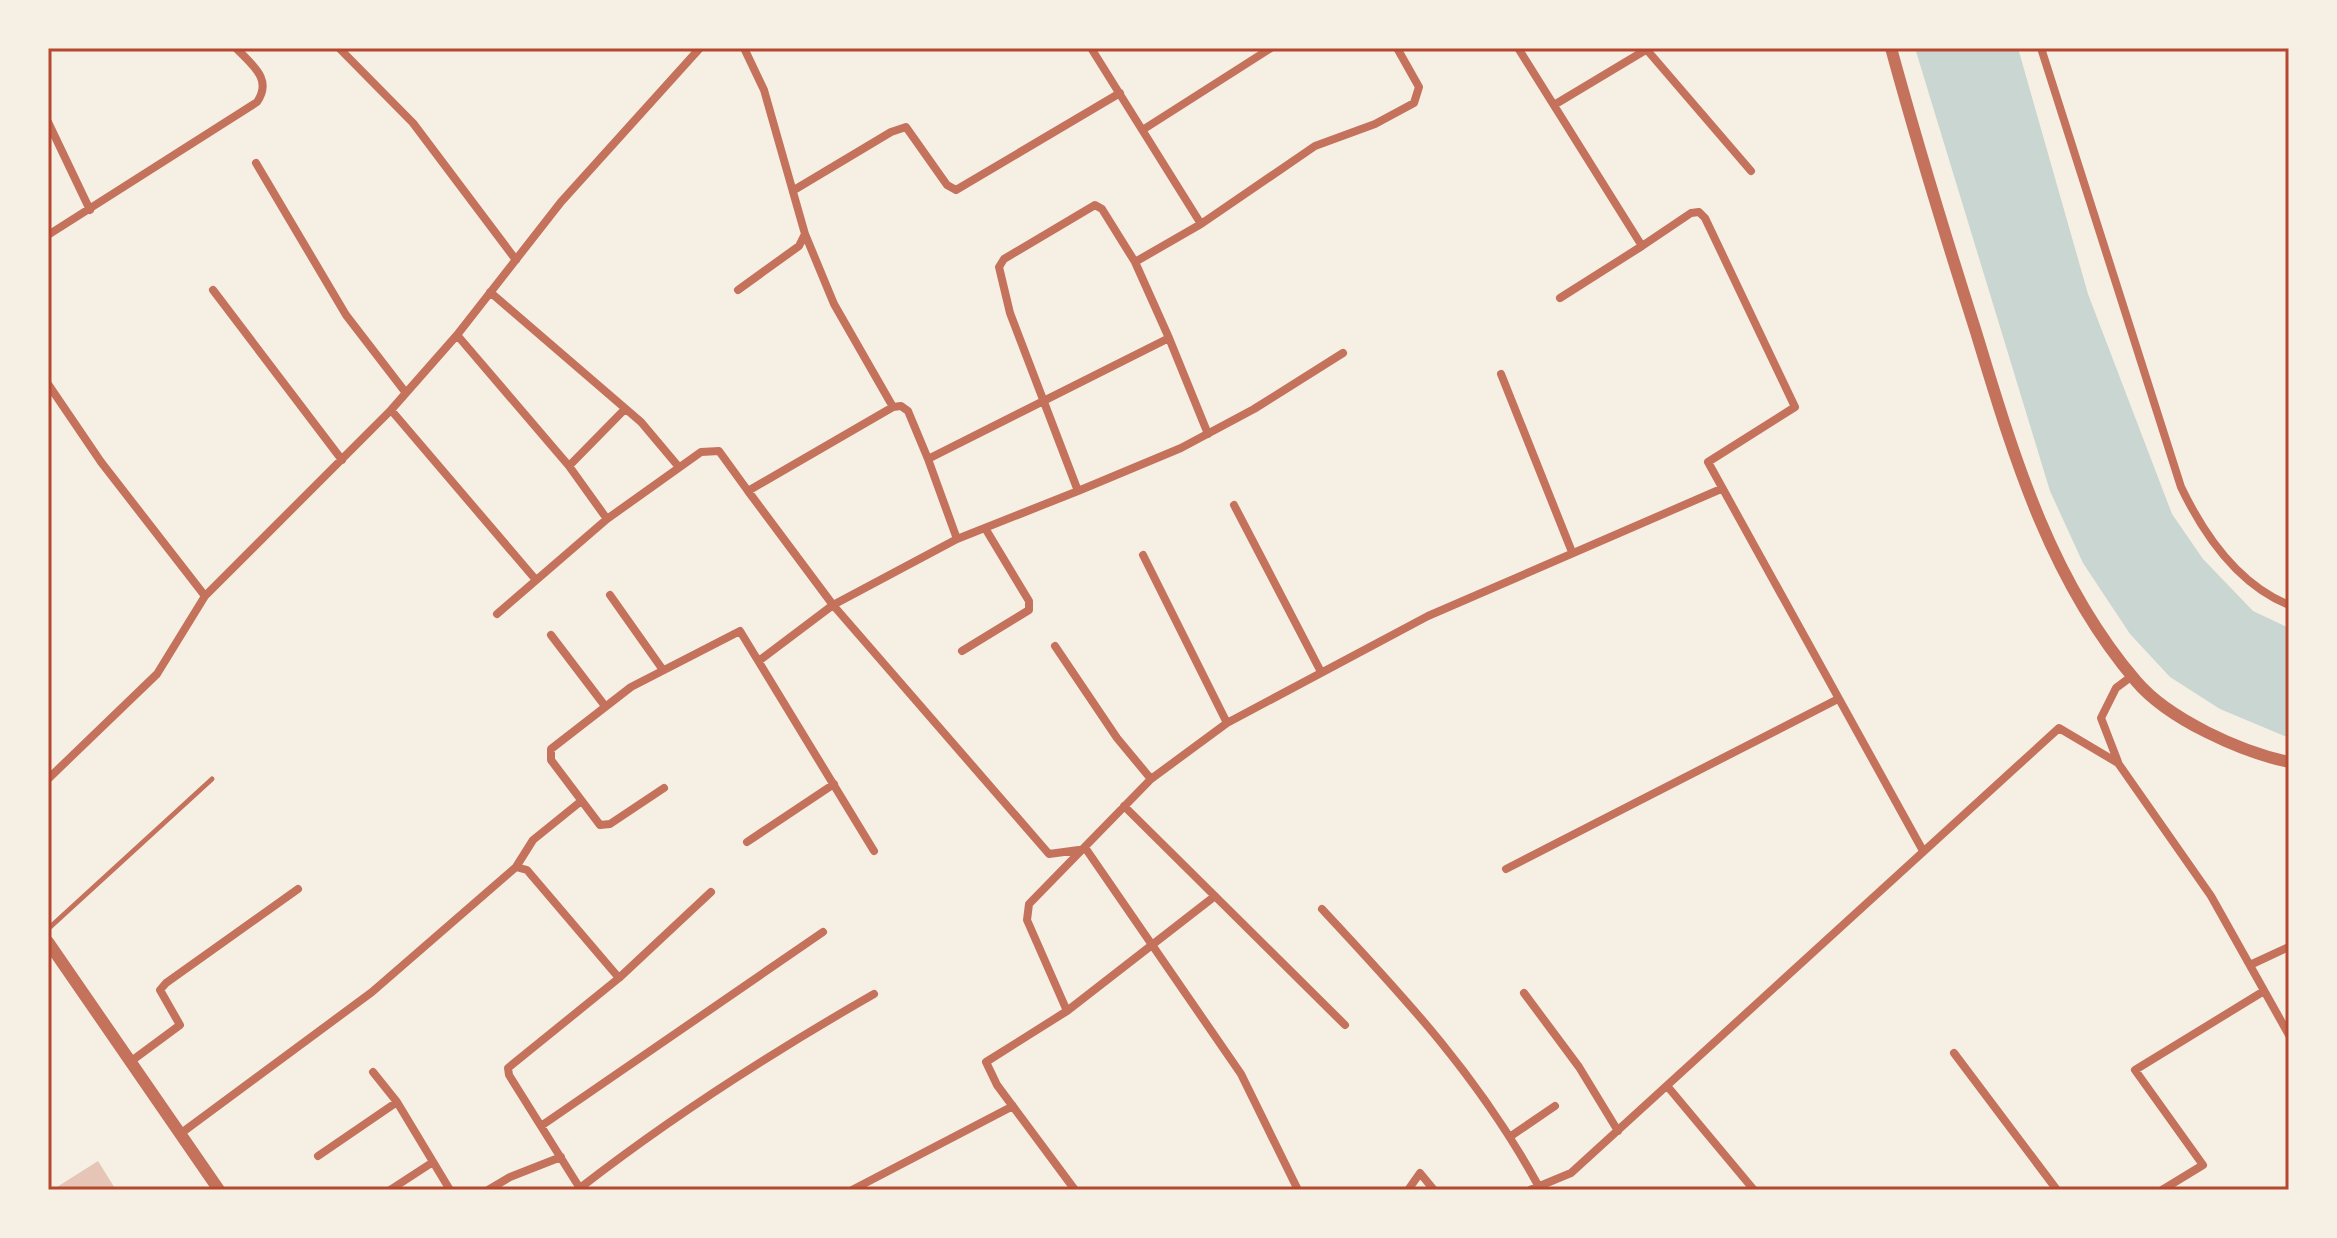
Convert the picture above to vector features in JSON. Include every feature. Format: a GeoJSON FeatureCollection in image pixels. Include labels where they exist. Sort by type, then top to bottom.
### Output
{"type":"FeatureCollection","features":[{"type":"Feature","properties":{"kind":"street"},"geometry":{"type":"LineString","coordinates":[[48,235],[257,102],[264,92],[264,83],[259,72],[236,48]]}},
{"type":"Feature","properties":{"kind":"street"},"geometry":{"type":"LineString","coordinates":[[339,48],[413,123],[516,260]]}},
{"type":"Feature","properties":{"kind":"street"},"geometry":{"type":"LineString","coordinates":[[48,779],[157,674],[205,596],[391,410],[457,335],[561,202],[700,48]]}},
{"type":"Feature","properties":{"kind":"street"},"geometry":{"type":"LineString","coordinates":[[744,48],[764,90],[805,234],[834,304],[893,407]]}},
{"type":"Feature","properties":{"kind":"street"},"geometry":{"type":"LineString","coordinates":[[1091,48],[1201,224]]}},
{"type":"Feature","properties":{"kind":"street"},"geometry":{"type":"LineString","coordinates":[[1144,129],[1271,48]]}},
{"type":"Feature","properties":{"kind":"street"},"geometry":{"type":"LineString","coordinates":[[1135,262],[1201,224],[1315,146],[1375,124],[1414,103],[1419,96],[1419,87],[1397,48]]}},
{"type":"Feature","properties":{"kind":"street"},"geometry":{"type":"LineString","coordinates":[[1518,48],[1642,246]]}},
{"type":"Feature","properties":{"kind":"street"},"geometry":{"type":"LineString","coordinates":[[1891,48],[2018,470],[2049,546],[2075,595],[2112,653],[2132,676],[2183,717],[2221,738],[2289,762]]}},
{"type":"Feature","properties":{"kind":"street"},"geometry":{"type":"LineString","coordinates":[[2041,48],[2181,487],[2202,531],[2236,569],[2277,600],[2289,605]]}},
{"type":"Feature","properties":{"kind":"street"},"geometry":{"type":"LineString","coordinates":[[1554,105],[1648,49],[1751,171]]}},
{"type":"Feature","properties":{"kind":"street"},"geometry":{"type":"LineString","coordinates":[[794,190],[891,132],[906,127],[947,185],[956,190],[1120,93]]}},
{"type":"Feature","properties":{"kind":"street"},"geometry":{"type":"LineString","coordinates":[[48,122],[90,210]]}},
{"type":"Feature","properties":{"kind":"street"},"geometry":{"type":"LineString","coordinates":[[256,163],[346,315],[406,393]]}},
{"type":"Feature","properties":{"kind":"street"},"geometry":{"type":"LineString","coordinates":[[1078,491],[999,275],[1004,259],[1095,205],[1102,209],[1135,262],[1208,434]]}},
{"type":"Feature","properties":{"kind":"street"},"geometry":{"type":"LineString","coordinates":[[1560,298],[1691,213],[1699,212],[1795,407],[1708,462],[1922,849]]}},
{"type":"Feature","properties":{"kind":"street"},"geometry":{"type":"LineString","coordinates":[[738,290],[799,246],[805,234]]}},
{"type":"Feature","properties":{"kind":"street"},"geometry":{"type":"LineString","coordinates":[[213,290],[342,460]]}},
{"type":"Feature","properties":{"kind":"street"},"geometry":{"type":"LineString","coordinates":[[490,292],[625,409],[678,466]]}},
{"type":"Feature","properties":{"kind":"street"},"geometry":{"type":"LineString","coordinates":[[457,335],[569,466],[607,519]]}},
{"type":"Feature","properties":{"kind":"street"},"geometry":{"type":"LineString","coordinates":[[928,459],[1169,338]]}},
{"type":"Feature","properties":{"kind":"street"},"geometry":{"type":"LineString","coordinates":[[760,660],[833,605],[957,539],[1078,491],[1208,434],[1343,353]]}},
{"type":"Feature","properties":{"kind":"street"},"geometry":{"type":"LineString","coordinates":[[1501,374],[1572,552]]}},
{"type":"Feature","properties":{"kind":"street"},"geometry":{"type":"LineString","coordinates":[[48,384],[101,462],[205,596]]}},
{"type":"Feature","properties":{"kind":"street"},"geometry":{"type":"LineString","coordinates":[[748,491],[893,407],[901,406],[908,411],[957,539]]}},
{"type":"Feature","properties":{"kind":"street"},"geometry":{"type":"LineString","coordinates":[[569,466],[625,409]]}},
{"type":"Feature","properties":{"kind":"street"},"geometry":{"type":"LineString","coordinates":[[391,410],[536,580]]}},
{"type":"Feature","properties":{"kind":"street"},"geometry":{"type":"LineString","coordinates":[[497,614],[607,519],[678,466],[701,452],[719,451],[833,605],[1049,854],[1086,849]]}},
{"type":"Feature","properties":{"kind":"street"},"geometry":{"type":"LineString","coordinates":[[1067,1011],[1027,912],[1035,897],[1086,849],[1151,779],[1227,723],[1320,670],[1428,616],[1721,489]]}},
{"type":"Feature","properties":{"kind":"street"},"geometry":{"type":"LineString","coordinates":[[1234,505],[1320,670]]}},
{"type":"Feature","properties":{"kind":"street"},"geometry":{"type":"LineString","coordinates":[[962,651],[1029,610],[1029,601],[985,528]]}},
{"type":"Feature","properties":{"kind":"street"},"geometry":{"type":"LineString","coordinates":[[1143,555],[1227,723]]}},
{"type":"Feature","properties":{"kind":"street"},"geometry":{"type":"LineString","coordinates":[[610,595],[663,670]]}},
{"type":"Feature","properties":{"kind":"street"},"geometry":{"type":"LineString","coordinates":[[664,788],[605,826],[580,802],[549,755],[557,743],[605,706],[736,630],[760,660],[874,851]]}},
{"type":"Feature","properties":{"kind":"street"},"geometry":{"type":"LineString","coordinates":[[551,635],[605,706]]}},
{"type":"Feature","properties":{"kind":"street"},"geometry":{"type":"LineString","coordinates":[[1055,646],[1117,738],[1151,779]]}},
{"type":"Feature","properties":{"kind":"street"},"geometry":{"type":"LineString","coordinates":[[2132,676],[2116,688],[2101,718],[2118,763],[2211,896],[2289,1035]]}},
{"type":"Feature","properties":{"kind":"street"},"geometry":{"type":"LineString","coordinates":[[1506,869],[1838,699]]}},
{"type":"Feature","properties":{"kind":"street"},"geometry":{"type":"LineString","coordinates":[[1322,909],[1465,1069],[1511,1136],[1534,1188],[1571,1173],[1668,1087],[1922,849],[2059,728],[2118,763]]}},
{"type":"Feature","properties":{"kind":"street"},"geometry":{"type":"LineString","coordinates":[[747,842],[834,784]]}},
{"type":"Feature","properties":{"kind":"street"},"geometry":{"type":"LineString","coordinates":[[180,1134],[384,982],[516,867],[533,840],[580,802]]}},
{"type":"Feature","properties":{"kind":"street"},"geometry":{"type":"LineString","coordinates":[[1124,806],[1345,1025]]}},
{"type":"Feature","properties":{"kind":"street"},"geometry":{"type":"LineString","coordinates":[[1086,849],[1241,1074],[1298,1190]]}},
{"type":"Feature","properties":{"kind":"street"},"geometry":{"type":"LineString","coordinates":[[516,867],[527,870],[619,978]]}},
{"type":"Feature","properties":{"kind":"street"},"geometry":{"type":"LineString","coordinates":[[130,1062],[180,1025],[162,996],[160,990],[166,983],[298,889]]}},
{"type":"Feature","properties":{"kind":"street"},"geometry":{"type":"LineString","coordinates":[[711,892],[619,978],[508,1068],[509,1075],[581,1189],[724,1083],[874,994]]}},
{"type":"Feature","properties":{"kind":"street"},"geometry":{"type":"LineString","coordinates":[[1075,1190],[989,1074],[988,1059],[1067,1011],[1215,896]]}},
{"type":"Feature","properties":{"kind":"street"},"geometry":{"type":"LineString","coordinates":[[541,1126],[823,932]]}},
{"type":"Feature","properties":{"kind":"street"},"geometry":{"type":"LineString","coordinates":[[48,942],[219,1190]]}},
{"type":"Feature","properties":{"kind":"street"},"geometry":{"type":"LineString","coordinates":[[2250,965],[2289,947]]}},
{"type":"Feature","properties":{"kind":"street"},"geometry":{"type":"LineString","coordinates":[[2162,1190],[2203,1165],[2135,1070],[2264,991]]}},
{"type":"Feature","properties":{"kind":"street"},"geometry":{"type":"LineString","coordinates":[[1524,993],[1579,1067],[1618,1131]]}},
{"type":"Feature","properties":{"kind":"street"},"geometry":{"type":"LineString","coordinates":[[1954,1053],[2057,1190]]}},
{"type":"Feature","properties":{"kind":"street"},"geometry":{"type":"LineString","coordinates":[[373,1072],[397,1102],[450,1190]]}},
{"type":"Feature","properties":{"kind":"street"},"geometry":{"type":"LineString","coordinates":[[1668,1087],[1754,1190]]}},
{"type":"Feature","properties":{"kind":"street"},"geometry":{"type":"LineString","coordinates":[[318,1156],[397,1102]]}},
{"type":"Feature","properties":{"kind":"street"},"geometry":{"type":"LineString","coordinates":[[852,1190],[1013,1106]]}},
{"type":"Feature","properties":{"kind":"street"},"geometry":{"type":"LineString","coordinates":[[1511,1136],[1555,1106]]}},
{"type":"Feature","properties":{"kind":"street"},"geometry":{"type":"LineString","coordinates":[[488,1190],[510,1177],[561,1157]]}},
{"type":"Feature","properties":{"kind":"street"},"geometry":{"type":"LineString","coordinates":[[390,1190],[433,1162]]}},
{"type":"Feature","properties":{"kind":"street"},"geometry":{"type":"LineString","coordinates":[[1408,1190],[1420,1173],[1434,1190]]}},
{"type":"Feature","properties":{"kind":"lane"},"geometry":{"type":"LineString","coordinates":[[48,929],[212,779]]}},
{"type":"Feature","properties":{"kind":"shaded area"},"geometry":{"type":"Polygon","coordinates":[[[1915,48],[2018,48],[2088,294],[2172,514],[2203,559],[2253,611],[2289,628],[2289,738],[2220,709],[2170,677],[2130,634],[2083,563],[2050,491],[1915,48]]]}},
{"type":"Feature","properties":{"kind":"building"},"geometry":{"type":"Polygon","coordinates":[[[98,1161],[116,1190],[59,1190],[57,1187],[98,1161]]]}}]}
